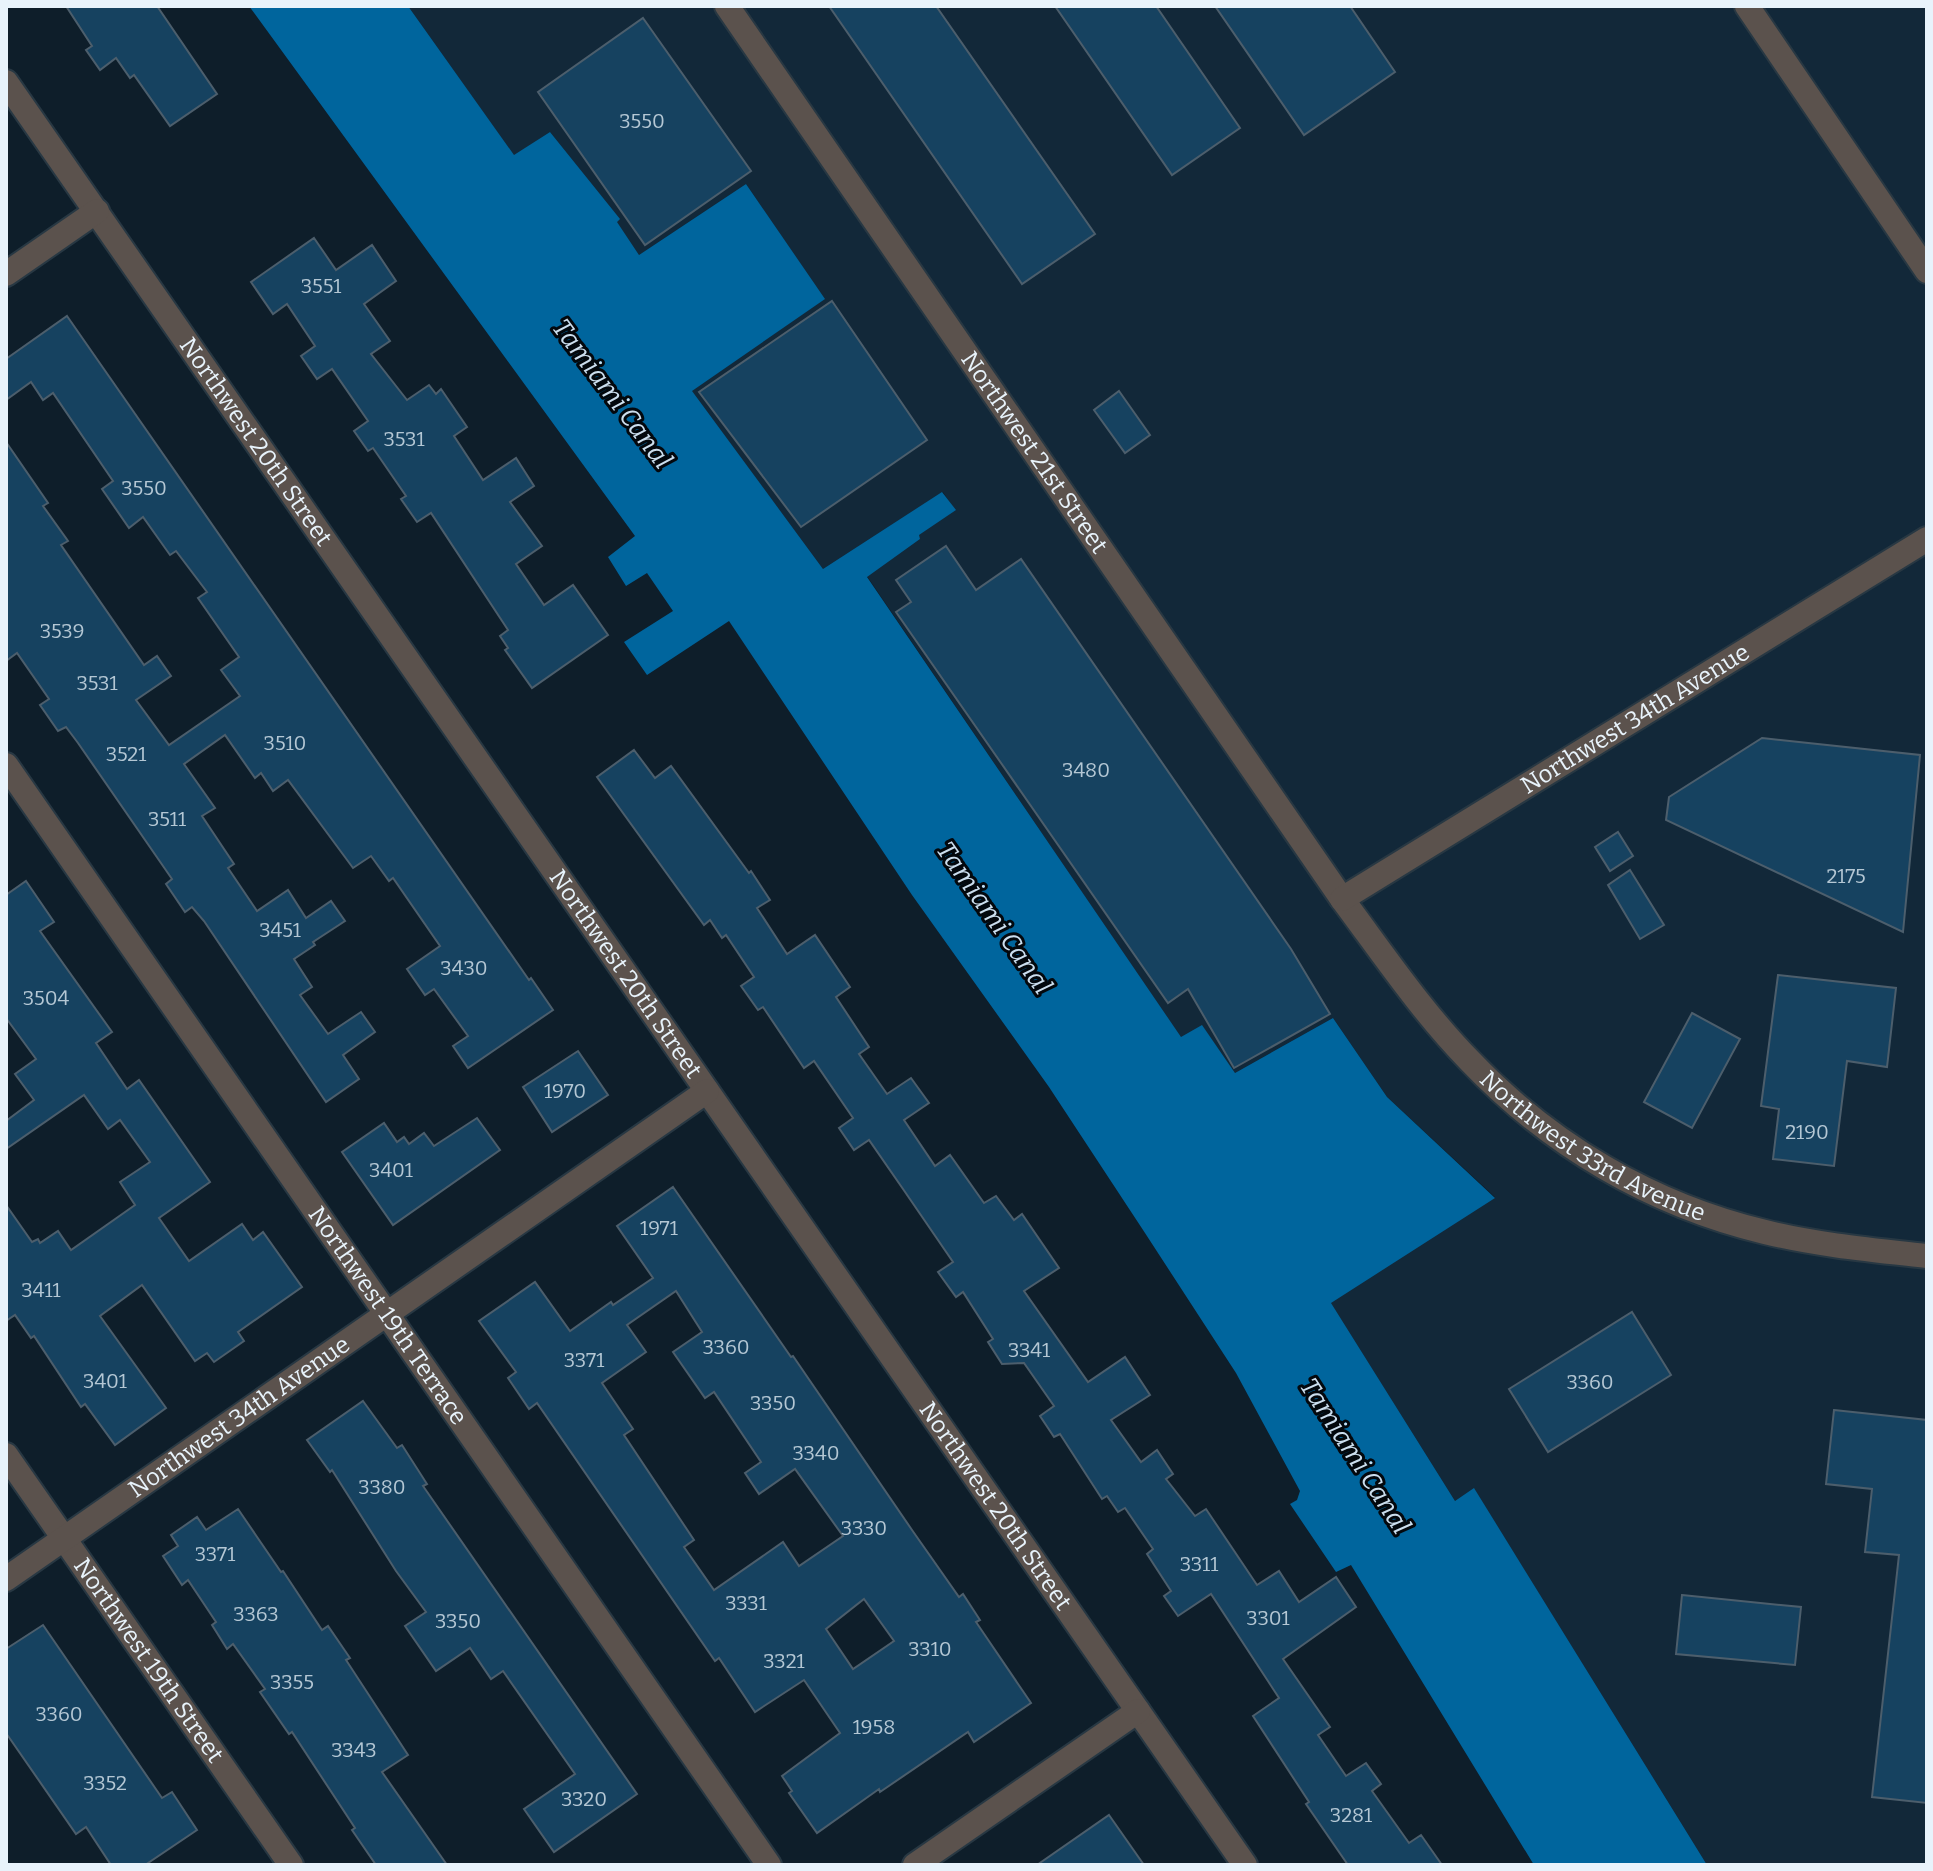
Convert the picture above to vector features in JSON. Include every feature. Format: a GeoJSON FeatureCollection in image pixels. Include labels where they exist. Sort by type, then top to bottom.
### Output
{"type":"FeatureCollection","features":[{"type":"Feature","properties":{"kind":"street","name":"Northwest 21st Street"},"geometry":{"type":"LineString","coordinates":[[727,6],[1342,899]]}},
{"type":"Feature","properties":{"kind":"street"},"geometry":{"type":"LineString","coordinates":[[1747,6],[1924,263]]}},
{"type":"Feature","properties":{"kind":"street","name":"Northwest 20th Street"},"geometry":{"type":"LineString","coordinates":[[6,82],[1245,1865]]}},
{"type":"Feature","properties":{"kind":"street"},"geometry":{"type":"LineString","coordinates":[[6,274],[97,211]]}},
{"type":"Feature","properties":{"kind":"street","name":"Northwest 34th Avenue"},"geometry":{"type":"LineString","coordinates":[[1342,899],[1927,539]]}},
{"type":"Feature","properties":{"kind":"street","name":"Northwest 19th Terrace"},"geometry":{"type":"LineString","coordinates":[[6,765],[769,1865]]}},
{"type":"Feature","properties":{"kind":"street","name":"Northwest 33rd Avenue"},"geometry":{"type":"LineString","coordinates":[[1342,899],[1416,999],[1470,1061],[1532,1118],[1595,1162],[1665,1201],[1735,1225],[1803,1240],[1927,1256]]}},
{"type":"Feature","properties":{"kind":"street","name":"Northwest 34th Avenue"},"geometry":{"type":"LineString","coordinates":[[6,1579],[707,1091]]}},
{"type":"Feature","properties":{"kind":"street","name":"Northwest 19th Street"},"geometry":{"type":"LineString","coordinates":[[6,1455],[291,1865]]}},
{"type":"Feature","properties":{"kind":"street"},"geometry":{"type":"LineString","coordinates":[[915,1865],[1138,1711]]}},
{"type":"Feature","properties":{"kind":"shaded area"},"geometry":{"type":"Polygon","coordinates":[[[408,6],[1927,6],[1927,1865],[1707,1865],[1474,1489],[1455,1501],[1330,1302],[1495,1197],[1387,1097],[1333,1018],[1235,1073],[1202,1026],[1181,1038],[867,576],[955,510],[943,492],[823,569],[691,391],[824,299],[746,184],[639,255],[616,222],[619,219],[550,132],[514,156],[408,6]]]}},
{"type":"Feature","properties":{"kind":"water","name":"Tamiami Canal"},"geometry":{"type":"Polygon","coordinates":[[[249,6],[408,6],[514,155],[550,132],[620,219],[617,222],[639,255],[746,184],[825,299],[692,391],[823,569],[942,492],[956,510],[867,577],[1181,1037],[1202,1025],[1235,1073],[1333,1018],[1387,1097],[1495,1198],[1331,1303],[1455,1501],[1474,1488],[1707,1865],[1534,1865],[1351,1565],[1336,1572],[1290,1504],[1297,1500],[1300,1491],[1236,1373],[1049,1087],[912,895],[729,621],[647,675],[624,642],[673,611],[647,573],[626,586],[608,557],[635,536],[249,6]]]}},
{"type":"Feature","properties":{"kind":"building"},"geometry":{"type":"Polygon","coordinates":[[[66,6],[157,6],[217,94],[170,126],[134,75],[130,78],[116,58],[100,70],[86,50],[92,46],[66,6]]]}},
{"type":"Feature","properties":{"kind":"building"},"geometry":{"type":"Polygon","coordinates":[[[829,6],[936,6],[1095,234],[1022,284],[829,6]]]}},
{"type":"Feature","properties":{"kind":"building"},"geometry":{"type":"Polygon","coordinates":[[[1055,6],[1156,6],[1240,128],[1172,175],[1055,6]]]}},
{"type":"Feature","properties":{"kind":"building"},"geometry":{"type":"Polygon","coordinates":[[[1215,6],[1350,6],[1395,72],[1304,135],[1215,6]]]}},
{"type":"Feature","properties":{"kind":"building"},"geometry":{"type":"Polygon","coordinates":[[[643,18],[751,171],[645,245],[538,92],[643,18]]]}},
{"type":"Feature","properties":{"kind":"building"},"geometry":{"type":"Polygon","coordinates":[[[314,238],[336,270],[372,245],[396,281],[364,304],[390,341],[371,354],[407,400],[429,385],[436,394],[441,389],[467,427],[454,436],[483,480],[516,458],[534,486],[510,502],[542,546],[516,564],[544,605],[573,585],[608,635],[532,688],[505,650],[508,648],[500,636],[508,630],[431,513],[417,522],[401,499],[406,496],[373,448],[368,451],[354,431],[368,421],[332,369],[317,379],[301,356],[315,346],[287,304],[273,314],[251,282],[314,238]]]}},
{"type":"Feature","properties":{"kind":"building"},"geometry":{"type":"Polygon","coordinates":[[[832,301],[927,440],[801,527],[699,392],[832,301]]]}},
{"type":"Feature","properties":{"kind":"building"},"geometry":{"type":"Polygon","coordinates":[[[67,316],[529,980],[531,978],[553,1010],[468,1068],[453,1046],[468,1036],[434,989],[425,995],[407,969],[440,946],[393,878],[389,881],[371,856],[353,868],[288,780],[273,791],[261,773],[255,778],[225,735],[184,764],[215,808],[202,816],[234,864],[228,868],[257,911],[288,890],[306,918],[331,901],[345,921],[294,959],[312,987],[300,995],[328,1034],[361,1012],[375,1032],[343,1055],[359,1079],[326,1102],[204,921],[192,907],[185,912],[166,884],[172,879],[78,743],[66,727],[58,731],[40,705],[49,699],[17,653],[6,661],[6,442],[48,503],[43,506],[68,541],[61,545],[144,665],[157,656],[171,676],[136,700],[169,745],[240,696],[221,670],[239,657],[198,598],[207,592],[176,551],[170,555],[143,517],[129,528],[102,489],[113,481],[53,393],[43,400],[31,382],[6,400],[6,359],[67,316]]]}},
{"type":"Feature","properties":{"kind":"building"},"geometry":{"type":"Polygon","coordinates":[[[1119,391],[1150,435],[1125,453],[1094,410],[1119,391]]]}},
{"type":"Feature","properties":{"kind":"building"},"geometry":{"type":"Polygon","coordinates":[[[946,546],[976,590],[1021,559],[1291,949],[1330,1014],[1234,1068],[1188,989],[1168,1003],[896,612],[911,602],[896,580],[946,546]]]}},
{"type":"Feature","properties":{"kind":"building"},"geometry":{"type":"Polygon","coordinates":[[[1762,738],[1920,755],[1903,932],[1666,820],[1669,797],[1762,738]]]}},
{"type":"Feature","properties":{"kind":"building"},"geometry":{"type":"Polygon","coordinates":[[[634,750],[655,778],[671,766],[749,873],[751,871],[770,900],[757,908],[787,954],[815,935],[850,987],[836,997],[869,1047],[859,1054],[887,1094],[911,1078],[929,1103],[904,1120],[935,1166],[950,1155],[984,1203],[996,1196],[1014,1220],[1022,1214],[1059,1268],[1024,1291],[1088,1382],[1125,1357],[1150,1395],[1111,1420],[1141,1462],[1157,1450],[1173,1474],[1166,1479],[1195,1516],[1206,1509],[1257,1585],[1279,1571],[1299,1602],[1336,1577],[1356,1607],[1283,1659],[1330,1727],[1318,1735],[1346,1776],[1366,1763],[1381,1784],[1372,1791],[1409,1843],[1421,1835],[1442,1865],[1348,1865],[1306,1804],[1309,1802],[1253,1716],[1279,1698],[1211,1594],[1178,1616],[1164,1596],[1171,1591],[1147,1554],[1153,1549],[1125,1508],[1118,1512],[1107,1496],[1102,1499],[1060,1434],[1054,1437],[1040,1416],[1054,1406],[1024,1363],[1002,1364],[988,1342],[993,1339],[963,1292],[956,1297],[938,1272],[953,1262],[903,1189],[869,1140],[854,1150],[839,1128],[853,1118],[814,1061],[804,1068],[763,1007],[758,1010],[741,986],[754,977],[726,935],[722,938],[710,920],[704,925],[597,777],[634,750]]]}},
{"type":"Feature","properties":{"kind":"building"},"geometry":{"type":"Polygon","coordinates":[[[1618,832],[1633,856],[1610,871],[1595,847],[1618,832]]]}},
{"type":"Feature","properties":{"kind":"building"},"geometry":{"type":"Polygon","coordinates":[[[1630,870],[1664,925],[1640,939],[1608,885],[1630,870]]]}},
{"type":"Feature","properties":{"kind":"building"},"geometry":{"type":"Polygon","coordinates":[[[26,881],[54,922],[40,931],[112,1032],[96,1043],[127,1089],[139,1080],[210,1182],[159,1218],[189,1261],[242,1224],[253,1240],[263,1232],[302,1287],[238,1332],[244,1341],[214,1362],[207,1353],[195,1361],[142,1285],[100,1316],[166,1408],[115,1445],[85,1404],[81,1407],[34,1336],[31,1338],[15,1315],[6,1321],[6,1205],[32,1242],[38,1239],[40,1243],[58,1231],[71,1250],[135,1205],[120,1182],[150,1162],[120,1120],[108,1129],[84,1095],[6,1149],[6,1121],[34,1100],[15,1074],[36,1059],[6,1018],[6,895],[26,881]]]}},
{"type":"Feature","properties":{"kind":"building"},"geometry":{"type":"Polygon","coordinates":[[[1778,975],[1896,988],[1887,1067],[1847,1061],[1834,1166],[1773,1159],[1779,1109],[1761,1106],[1778,975]]]}},
{"type":"Feature","properties":{"kind":"building"},"geometry":{"type":"Polygon","coordinates":[[[1692,1013],[1740,1039],[1692,1128],[1644,1102],[1692,1013]]]}},
{"type":"Feature","properties":{"kind":"building"},"geometry":{"type":"Polygon","coordinates":[[[578,1051],[608,1095],[552,1132],[523,1087],[578,1051]]]}},
{"type":"Feature","properties":{"kind":"building"},"geometry":{"type":"Polygon","coordinates":[[[477,1118],[500,1150],[393,1225],[342,1152],[384,1123],[397,1142],[404,1137],[409,1144],[424,1133],[434,1146],[477,1118]]]}},
{"type":"Feature","properties":{"kind":"building"},"geometry":{"type":"Polygon","coordinates":[[[673,1187],[959,1597],[963,1594],[980,1620],[976,1622],[1031,1703],[974,1742],[968,1732],[817,1833],[789,1793],[792,1791],[782,1776],[840,1733],[804,1680],[755,1712],[719,1658],[715,1661],[537,1403],[529,1409],[508,1378],[516,1372],[479,1321],[535,1282],[570,1331],[653,1278],[617,1226],[673,1187]],[[676,1291],[627,1325],[646,1352],[602,1383],[633,1429],[624,1435],[694,1540],[684,1547],[714,1590],[783,1542],[799,1566],[843,1536],[795,1469],[759,1494],[745,1473],[761,1462],[714,1392],[705,1398],[673,1352],[702,1332],[676,1291]],[[864,1599],[826,1629],[853,1669],[894,1641],[864,1599]]]}},
{"type":"Feature","properties":{"kind":"building"},"geometry":{"type":"Polygon","coordinates":[[[1632,1312],[1671,1375],[1548,1452],[1509,1389],[1632,1312]]]}},
{"type":"Feature","properties":{"kind":"building"},"geometry":{"type":"Polygon","coordinates":[[[363,1401],[397,1448],[402,1445],[427,1484],[423,1486],[637,1794],[554,1852],[524,1809],[575,1774],[503,1671],[491,1679],[470,1648],[436,1671],[405,1626],[426,1612],[332,1470],[330,1472],[307,1440],[363,1401]]]}},
{"type":"Feature","properties":{"kind":"building"},"geometry":{"type":"Polygon","coordinates":[[[1834,1410],[1927,1420],[1927,1803],[1872,1797],[1899,1555],[1865,1552],[1872,1489],[1826,1484],[1834,1410]]]}},
{"type":"Feature","properties":{"kind":"building"},"geometry":{"type":"Polygon","coordinates":[[[238,1509],[322,1630],[328,1626],[350,1658],[346,1660],[408,1755],[382,1772],[447,1865],[376,1865],[292,1732],[289,1734],[260,1692],[265,1689],[233,1644],[227,1649],[212,1625],[216,1622],[188,1580],[182,1585],[163,1556],[178,1546],[171,1535],[197,1517],[206,1530],[238,1509]]]}},
{"type":"Feature","properties":{"kind":"building"},"geometry":{"type":"Polygon","coordinates":[[[1682,1595],[1801,1607],[1795,1665],[1676,1654],[1682,1595]]]}},
{"type":"Feature","properties":{"kind":"building"},"geometry":{"type":"Polygon","coordinates":[[[43,1625],[162,1798],[172,1792],[197,1830],[145,1865],[111,1865],[86,1827],[76,1834],[6,1733],[6,1649],[43,1625]]]}},
{"type":"Feature","properties":{"kind":"building"},"geometry":{"type":"Polygon","coordinates":[[[1109,1815],[1144,1865],[1037,1865],[1109,1815]]]}}]}
